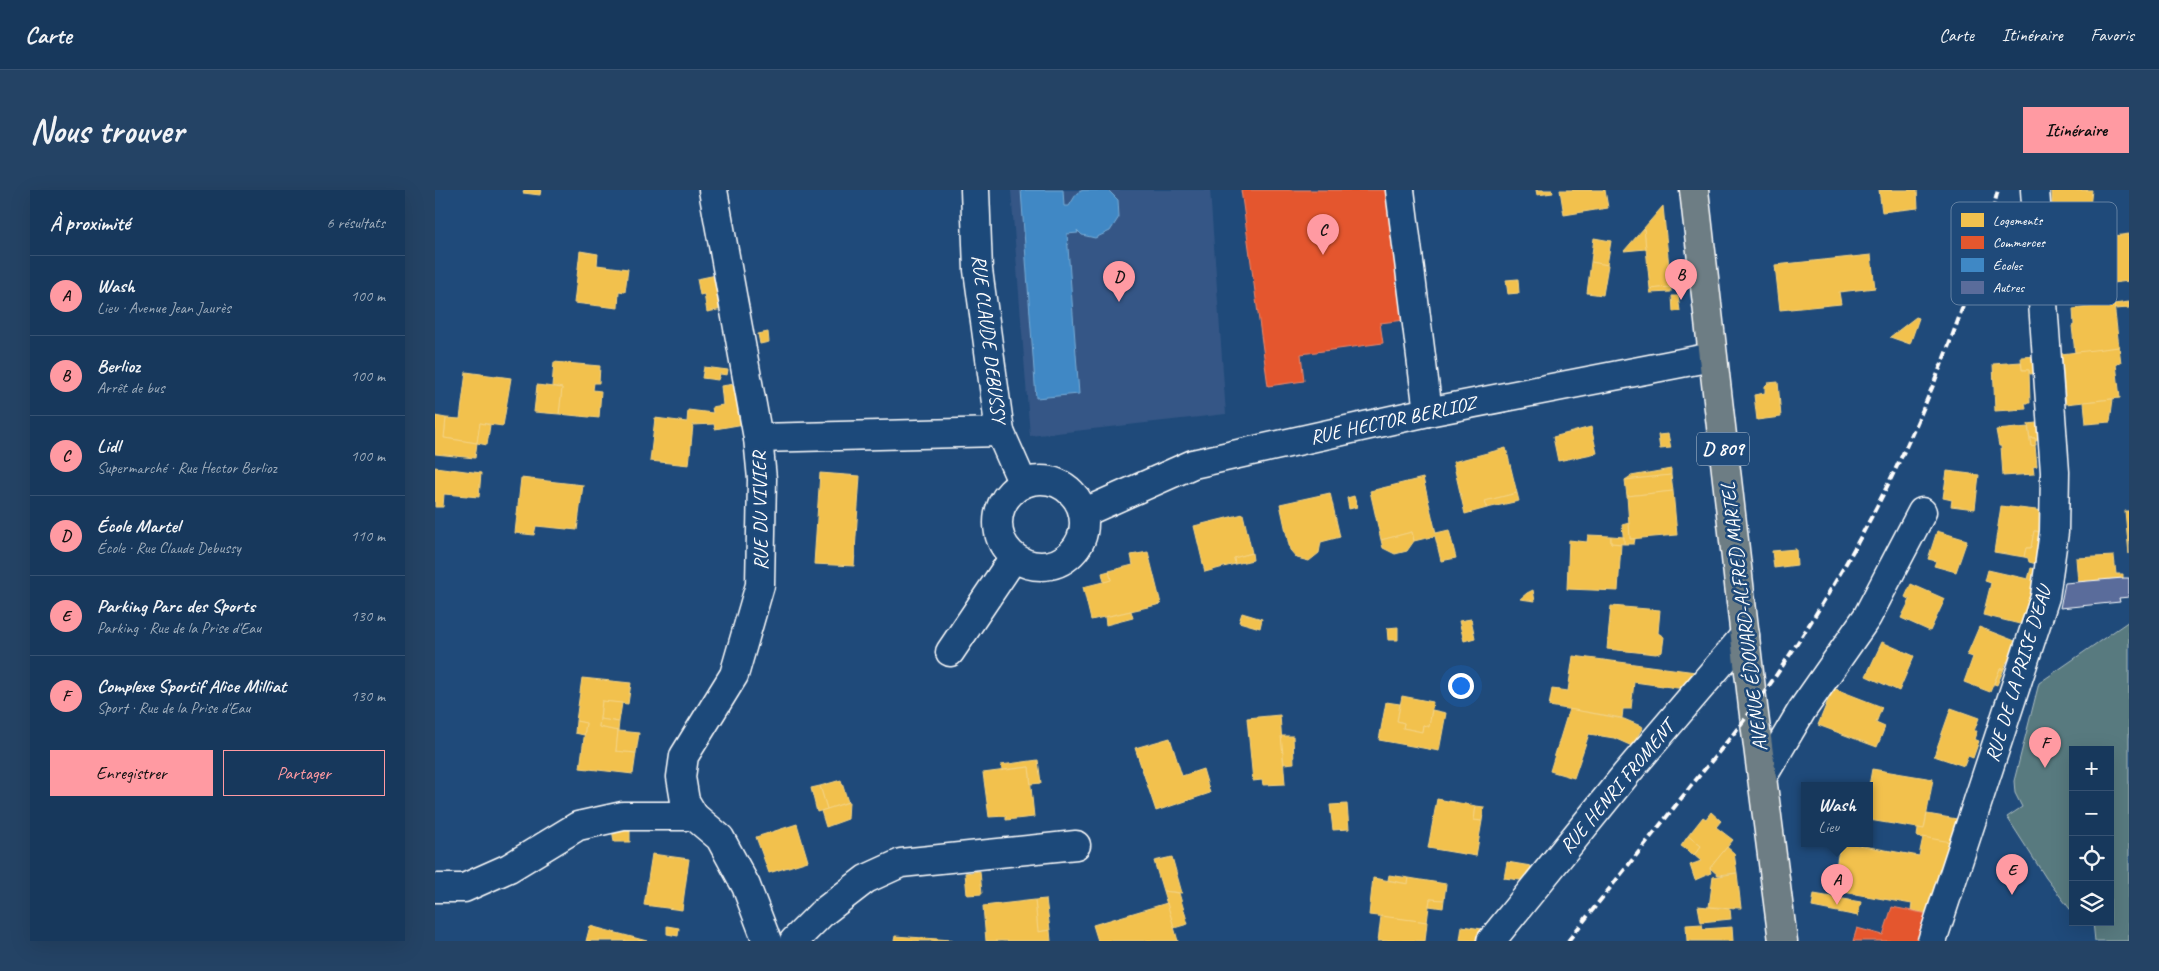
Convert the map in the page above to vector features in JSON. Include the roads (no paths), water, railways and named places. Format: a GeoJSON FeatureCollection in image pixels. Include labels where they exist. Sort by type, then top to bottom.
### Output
{"type":"FeatureCollection","features":[{"type":"Feature","properties":{"kind":"main road","name":"AVENUE ÉDOUARD-ALFRED MARTEL"},"geometry":{"type":"LineString","coordinates":[[1694,190],[1712,357],[1763,776]]}},
{"type":"Feature","properties":{"kind":"main road","name":"D 809"},"geometry":{"type":"LineString","coordinates":[[1763,776],[1783,941]]}},
{"type":"Feature","properties":{"kind":"street","name":"RUE DU VIVIER"},"geometry":{"type":"LineString","coordinates":[[694,816],[685,801],[681,777],[684,756],[734,675],[760,585],[762,480],[758,438],[713,190]]}},
{"type":"Feature","properties":{"kind":"street","name":"RUE CLAUDE DEBUSSY"},"geometry":{"type":"LineString","coordinates":[[975,190],[977,270],[1000,432],[1023,484]]}},
{"type":"Feature","properties":{"kind":"street"},"geometry":{"type":"LineString","coordinates":[[1400,190],[1428,412]]}},
{"type":"Feature","properties":{"kind":"street","name":"RUE DE LA PRISE D'EAU"},"geometry":{"type":"LineString","coordinates":[[1932,941],[2045,597],[2054,532],[2055,472],[2043,305]]}},
{"type":"Feature","properties":{"kind":"street","name":"RUE HECTOR BERLIOZ"},"geometry":{"type":"LineString","coordinates":[[1083,513],[1193,464],[1428,412],[1712,357]]}},
{"type":"Feature","properties":{"kind":"street"},"geometry":{"type":"LineString","coordinates":[[758,438],[1000,432]]}},
{"type":"Feature","properties":{"kind":"street"},"geometry":{"type":"LineString","coordinates":[[1041,480],[1060,484],[1070,491],[1083,513],[1084,526],[1081,539],[1074,550],[1064,559],[1052,565],[1039,566],[1026,563],[1014,557],[1004,546],[999,532],[998,518],[1002,504],[1011,492],[1023,484],[1041,480]]}},
{"type":"Feature","properties":{"kind":"street"},"geometry":{"type":"LineString","coordinates":[[1763,776],[1802,710],[1867,617],[1922,512]]}},
{"type":"Feature","properties":{"kind":"street"},"geometry":{"type":"LineString","coordinates":[[950,652],[1014,557]]}},
{"type":"Feature","properties":{"kind":"street","name":"RUE HENRI FROMENT"},"geometry":{"type":"LineString","coordinates":[[1491,941],[1627,773],[1745,635]]}},
{"type":"Feature","properties":{"kind":"street"},"geometry":{"type":"LineString","coordinates":[[435,888],[464,888],[509,868],[578,826],[623,816],[694,816],[720,838],[747,886],[767,941]]}},
{"type":"Feature","properties":{"kind":"street"},"geometry":{"type":"LineString","coordinates":[[794,941],[822,913],[866,879],[901,862],[1076,845]]}},
{"type":"Feature","properties":{"kind":"railway"},"geometry":{"type":"LineString","coordinates":[[1995,202],[1998,190]]}},
{"type":"Feature","properties":{"kind":"railway"},"geometry":{"type":"LineString","coordinates":[[1568,941],[1754,707],[1795,647],[1833,586],[1868,524],[1900,460],[1929,394],[1963,305]]}},
{"type":"Feature","properties":{"kind":"place","name":"Lidl"},"geometry":{"type":"Point","coordinates":[1323,255]}},
{"type":"Feature","properties":{"kind":"place","name":"Berlioz"},"geometry":{"type":"Point","coordinates":[1681,300]}},
{"type":"Feature","properties":{"kind":"place","name":"École Martel"},"geometry":{"type":"Point","coordinates":[1119,302]}},
{"type":"Feature","properties":{"kind":"place","name":"Complexe Sportif Alice Milliat"},"geometry":{"type":"Point","coordinates":[2045,768]}},
{"type":"Feature","properties":{"kind":"place","name":"Parking Parc des Sports"},"geometry":{"type":"Point","coordinates":[2012,895]}},
{"type":"Feature","properties":{"kind":"place","name":"Wash"},"geometry":{"type":"Point","coordinates":[1837,905]}}]}
